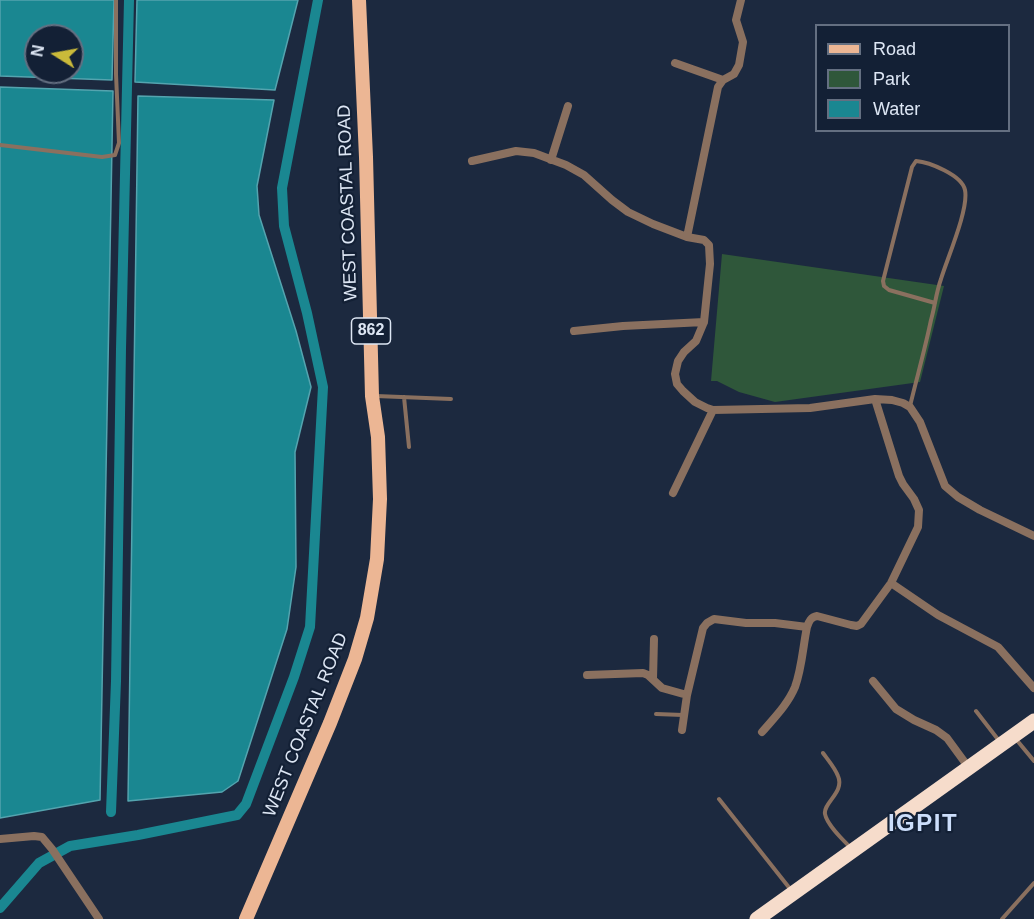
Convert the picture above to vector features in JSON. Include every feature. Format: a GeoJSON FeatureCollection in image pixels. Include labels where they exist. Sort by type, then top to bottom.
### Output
{"type":"FeatureCollection","features":[{"type":"Feature","properties":{"kind":"highway"},"geometry":{"type":"LineString","coordinates":[[757,919],[1034,721]]}},
{"type":"Feature","properties":{"kind":"main road","name":"WEST COASTAL ROAD"},"geometry":{"type":"LineString","coordinates":[[246,919],[355,659],[367,618],[377,559],[380,509],[378,437],[372,396],[366,157],[359,0]]}},
{"type":"Feature","properties":{"kind":"street"},"geometry":{"type":"LineString","coordinates":[[687,237],[718,87],[723,80],[734,74],[739,65],[743,42],[736,20],[741,0]]}},
{"type":"Feature","properties":{"kind":"street"},"geometry":{"type":"LineString","coordinates":[[675,63],[723,80]]}},
{"type":"Feature","properties":{"kind":"street"},"geometry":{"type":"LineString","coordinates":[[551,160],[568,106]]}},
{"type":"Feature","properties":{"kind":"street"},"geometry":{"type":"LineString","coordinates":[[472,161],[516,150],[534,153],[566,165],[584,175],[628,212],[687,237],[704,240],[709,245],[710,264],[704,322],[696,341],[678,361],[675,374],[682,392],[696,402],[713,410],[810,408],[875,399],[903,403],[910,407],[920,422],[945,486],[965,501],[1034,536]]}},
{"type":"Feature","properties":{"kind":"street"},"geometry":{"type":"LineString","coordinates":[[574,331],[704,322]]}},
{"type":"Feature","properties":{"kind":"street"},"geometry":{"type":"LineString","coordinates":[[762,732],[787,702],[795,688],[810,620],[817,616],[851,626],[861,624],[891,583],[918,527],[919,510],[899,476],[875,399]]}},
{"type":"Feature","properties":{"kind":"street"},"geometry":{"type":"LineString","coordinates":[[673,493],[713,410]]}},
{"type":"Feature","properties":{"kind":"street"},"geometry":{"type":"LineString","coordinates":[[891,583],[938,615],[998,648],[1034,688]]}},
{"type":"Feature","properties":{"kind":"street"},"geometry":{"type":"LineString","coordinates":[[682,730],[687,694],[703,628],[707,623],[714,619],[807,627]]}},
{"type":"Feature","properties":{"kind":"street"},"geometry":{"type":"LineString","coordinates":[[652,679],[654,639]]}},
{"type":"Feature","properties":{"kind":"street"},"geometry":{"type":"LineString","coordinates":[[587,675],[643,673],[662,688],[687,694]]}},
{"type":"Feature","properties":{"kind":"street"},"geometry":{"type":"LineString","coordinates":[[873,681],[896,710],[947,738],[969,768]]}},
{"type":"Feature","properties":{"kind":"street"},"geometry":{"type":"LineString","coordinates":[[0,838],[42,837],[99,919]]}},
{"type":"Feature","properties":{"kind":"lane"},"geometry":{"type":"LineString","coordinates":[[0,145],[102,157],[115,154],[119,143],[116,0]]}},
{"type":"Feature","properties":{"kind":"lane"},"geometry":{"type":"LineString","coordinates":[[910,407],[935,303],[940,280],[960,222],[965,191],[962,182],[953,175],[927,163],[916,161],[912,167],[884,281],[889,291],[935,303]]}},
{"type":"Feature","properties":{"kind":"lane"},"geometry":{"type":"LineString","coordinates":[[372,396],[450,399]]}},
{"type":"Feature","properties":{"kind":"lane"},"geometry":{"type":"LineString","coordinates":[[404,397],[409,447]]}},
{"type":"Feature","properties":{"kind":"lane"},"geometry":{"type":"LineString","coordinates":[[976,711],[1034,761]]}},
{"type":"Feature","properties":{"kind":"lane"},"geometry":{"type":"LineString","coordinates":[[656,714],[684,714]]}},
{"type":"Feature","properties":{"kind":"lane"},"geometry":{"type":"LineString","coordinates":[[823,753],[840,783],[825,810],[825,816],[853,851]]}},
{"type":"Feature","properties":{"kind":"lane"},"geometry":{"type":"LineString","coordinates":[[719,799],[794,893]]}},
{"type":"Feature","properties":{"kind":"lane"},"geometry":{"type":"LineString","coordinates":[[1002,919],[1034,882]]}},
{"type":"Feature","properties":{"kind":"green space"},"geometry":{"type":"Polygon","coordinates":[[[722,254],[944,286],[920,382],[775,402],[739,392],[717,381],[711,381],[722,254]]]}},
{"type":"Feature","properties":{"kind":"water"},"geometry":{"type":"Polygon","coordinates":[[[0,0],[114,0],[112,80],[84,79],[84,24],[24,24],[24,77],[0,76],[0,0]]]}},
{"type":"Feature","properties":{"kind":"water"},"geometry":{"type":"Polygon","coordinates":[[[137,0],[298,0],[275,90],[135,82],[137,0]]]}},
{"type":"Feature","properties":{"kind":"water"},"geometry":{"type":"Polygon","coordinates":[[[0,87],[113,91],[100,800],[0,818],[0,87]]]}},
{"type":"Feature","properties":{"kind":"water"},"geometry":{"type":"Polygon","coordinates":[[[138,96],[274,100],[257,186],[259,215],[296,331],[311,387],[295,452],[296,567],[287,629],[238,781],[222,792],[128,801],[138,96]]]}},
{"type":"Feature","properties":{"kind":"waterway"},"geometry":{"type":"LineString","coordinates":[[111,812],[116,681],[129,0]]}},
{"type":"Feature","properties":{"kind":"waterway"},"geometry":{"type":"LineString","coordinates":[[0,908],[39,863],[70,846],[237,815],[246,804],[294,677],[310,627],[323,387],[307,313],[284,226],[282,188],[318,0]]}},
{"type":"Feature","properties":{"kind":"district","name":"IGPIT"},"geometry":{"type":"Point","coordinates":[923,824]}}]}
